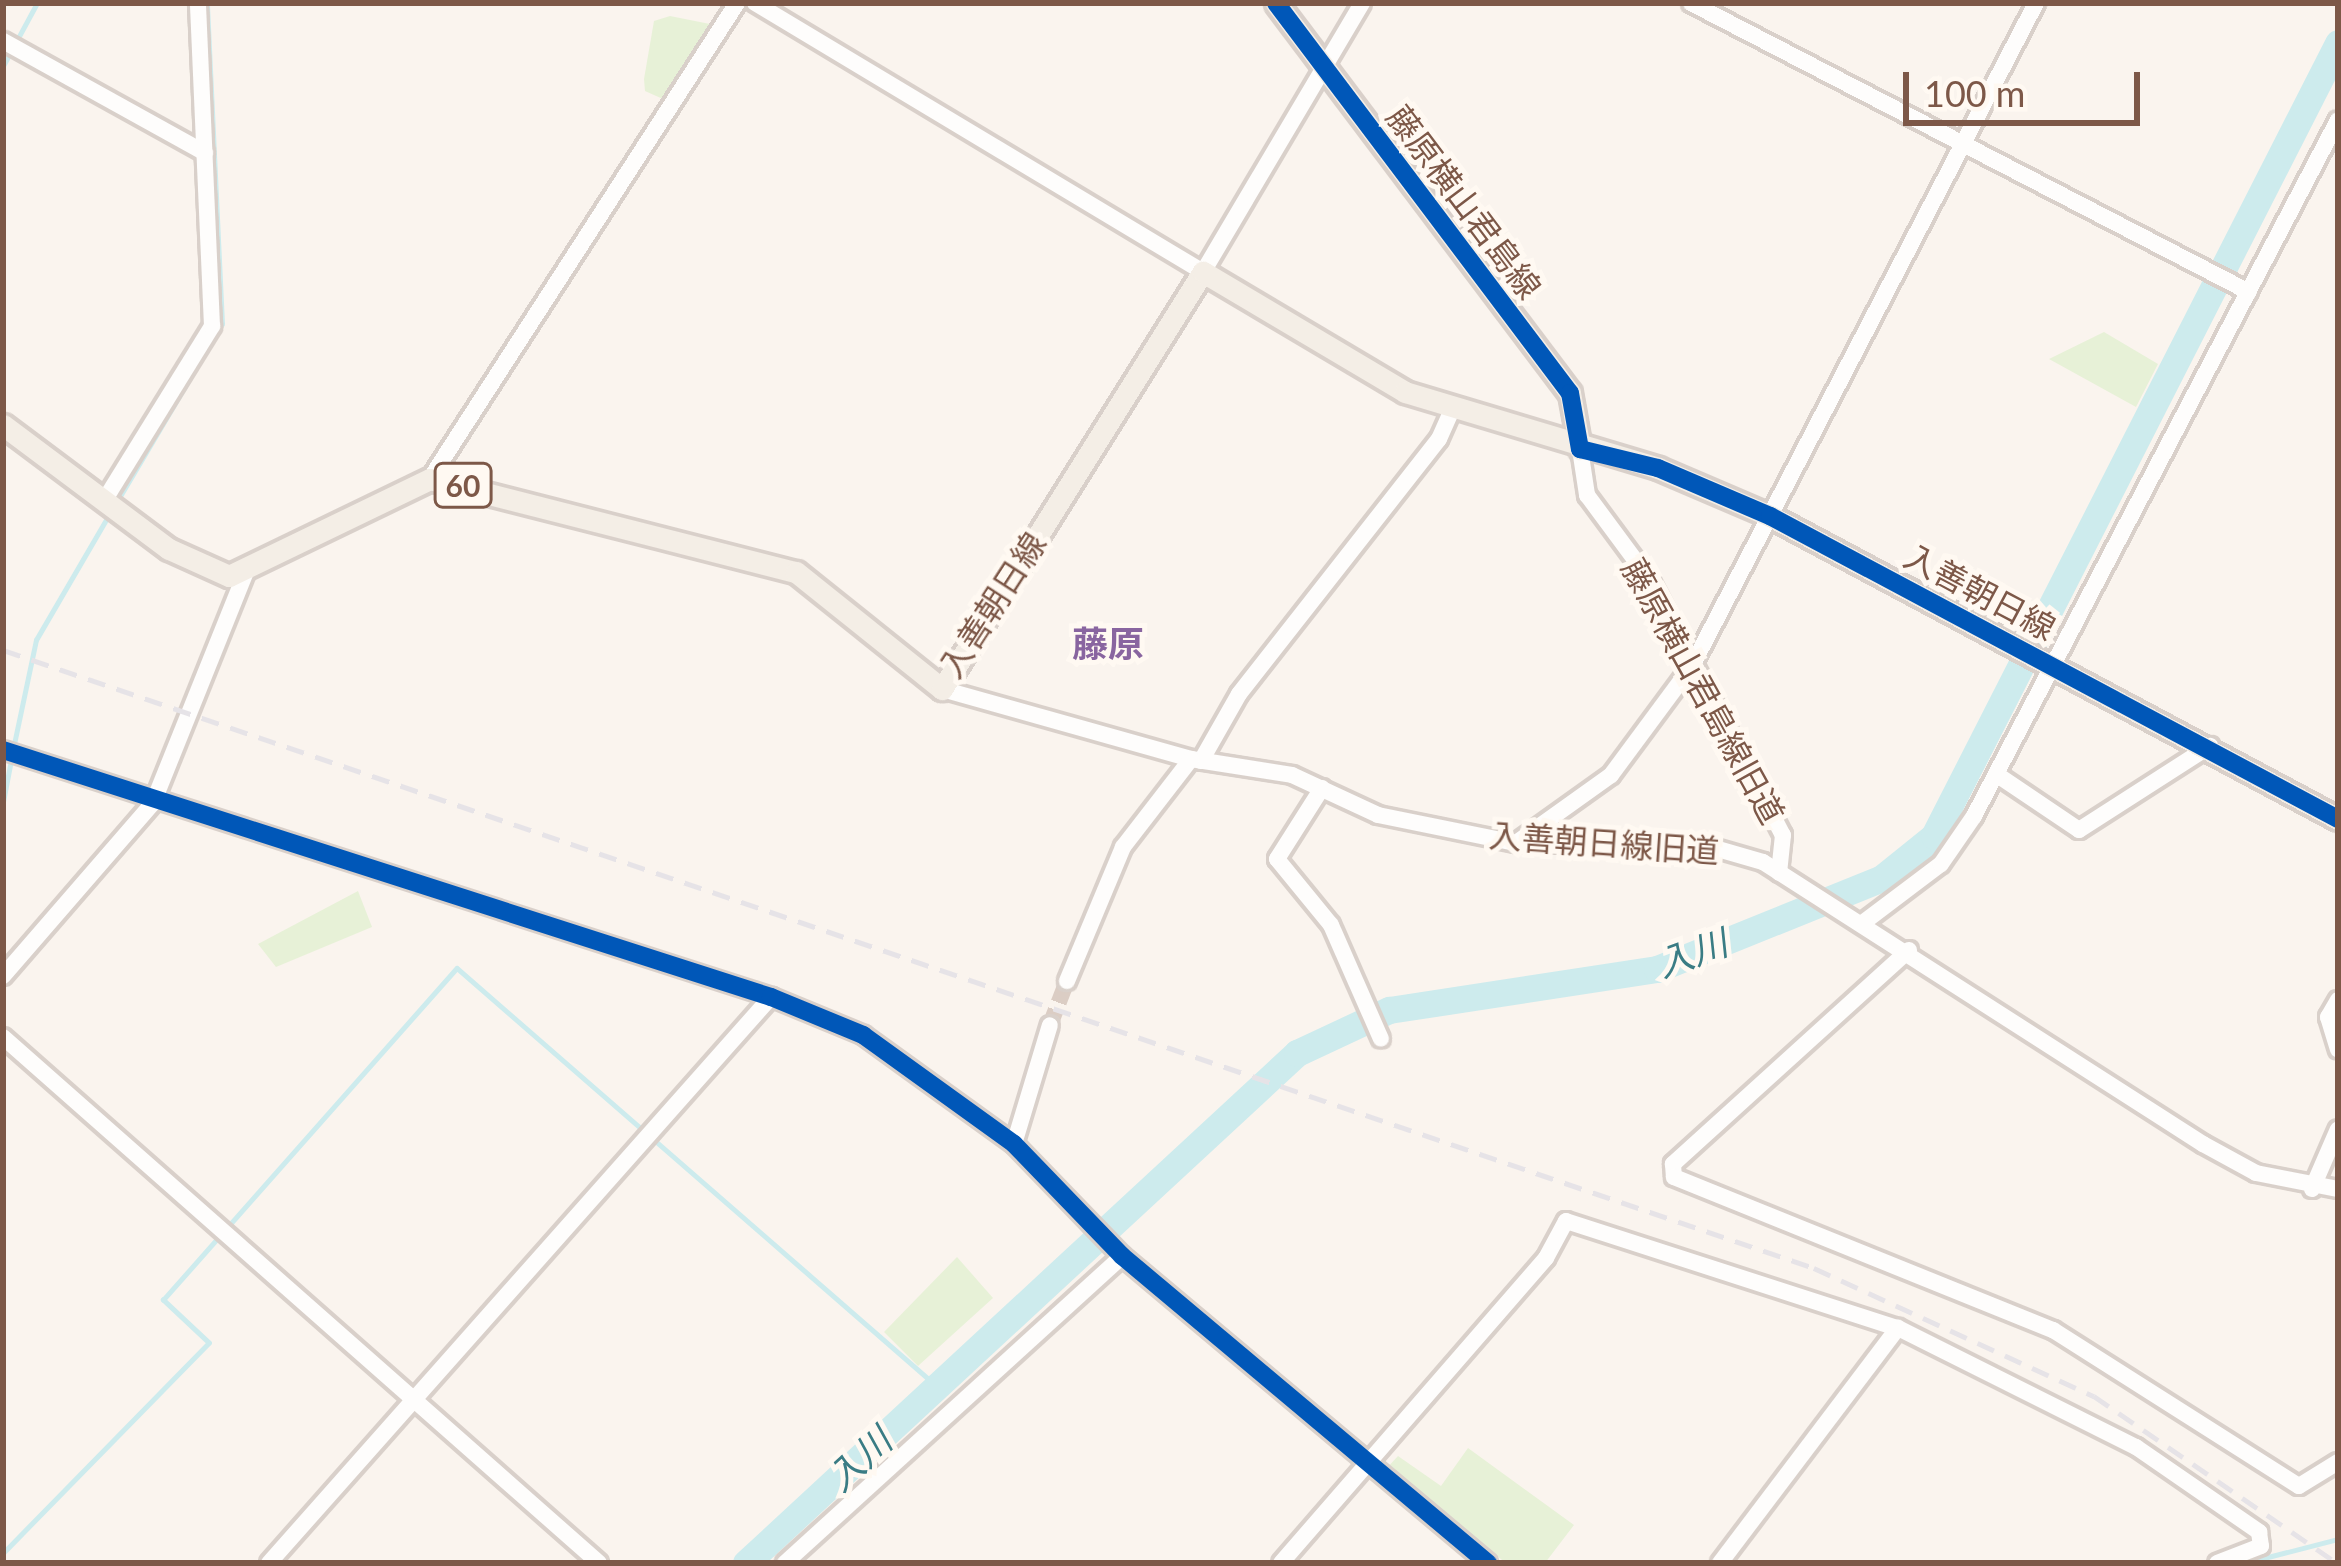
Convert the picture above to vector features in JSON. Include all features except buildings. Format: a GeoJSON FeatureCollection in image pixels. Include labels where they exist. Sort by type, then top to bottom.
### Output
{"type":"FeatureCollection","features":[{"type":"Feature","properties":{"kind":"main road","name":"藤原横山君島線"},"geometry":{"type":"LineString","coordinates":[[1276,3],[1570,394],[1580,449]]}},
{"type":"Feature","properties":{"kind":"main road","name":"入善朝日線"},"geometry":{"type":"LineString","coordinates":[[430,479],[796,572],[942,689],[1203,272],[1342,361],[1452,410],[1770,516],[2210,746],[2338,819]]}},
{"type":"Feature","properties":{"kind":"main road"},"geometry":{"type":"LineString","coordinates":[[3,425],[192,562],[245,574]]}},
{"type":"Feature","properties":{"kind":"main road","name":"60"},"geometry":{"type":"LineString","coordinates":[[245,574],[356,508],[430,479]]}},
{"type":"Feature","properties":{"kind":"street"},"geometry":{"type":"LineString","coordinates":[[104,501],[212,326],[198,3]]}},
{"type":"Feature","properties":{"kind":"street"},"geometry":{"type":"LineString","coordinates":[[430,479],[736,3]]}},
{"type":"Feature","properties":{"kind":"street"},"geometry":{"type":"LineString","coordinates":[[755,3],[1203,272],[1363,3]]}},
{"type":"Feature","properties":{"kind":"street"},"geometry":{"type":"LineString","coordinates":[[1691,3],[2249,292]]}},
{"type":"Feature","properties":{"kind":"street"},"geometry":{"type":"LineString","coordinates":[[1516,843],[1611,775],[1693,664],[2036,3]]}},
{"type":"Feature","properties":{"kind":"street"},"geometry":{"type":"LineString","coordinates":[[3,40],[206,153]]}},
{"type":"Feature","properties":{"kind":"street"},"geometry":{"type":"LineString","coordinates":[[1859,919],[1941,864],[1996,774],[2249,292],[2331,152],[2338,120]]}},
{"type":"Feature","properties":{"kind":"street"},"geometry":{"type":"LineString","coordinates":[[1066,981],[1123,847],[1196,760],[1239,694],[1439,439],[1452,410]]}},
{"type":"Feature","properties":{"kind":"street","name":"藤原横山君島線旧道"},"geometry":{"type":"LineString","coordinates":[[1580,449],[1587,495],[1650,580],[1783,835],[1779,873]]}},
{"type":"Feature","properties":{"kind":"street"},"geometry":{"type":"LineString","coordinates":[[3,976],[153,803],[245,574]]}},
{"type":"Feature","properties":{"kind":"street","name":"入善朝日線旧道"},"geometry":{"type":"LineString","coordinates":[[942,689],[1196,760],[1322,788],[1378,814],[1516,843],[1711,847],[1779,873],[1859,919],[2203,1144],[2312,1189],[2338,1189]]}},
{"type":"Feature","properties":{"kind":"street"},"geometry":{"type":"LineString","coordinates":[[1996,774],[2079,830],[2210,746]]}},
{"type":"Feature","properties":{"kind":"street"},"geometry":{"type":"LineString","coordinates":[[3,750],[153,803],[771,997],[863,1035],[1014,1144],[1090,1215],[1122,1256],[1365,1466],[1488,1563]]}},
{"type":"Feature","properties":{"kind":"street"},"geometry":{"type":"LineString","coordinates":[[1322,788],[1276,859],[1331,925],[1382,1039]]}},
{"type":"Feature","properties":{"kind":"street"},"geometry":{"type":"LineString","coordinates":[[1909,950],[1673,1164],[1674,1178],[2053,1330],[2300,1486],[2338,1462]]}},
{"type":"Feature","properties":{"kind":"street"},"geometry":{"type":"LineString","coordinates":[[268,1563],[771,997]]}},
{"type":"Feature","properties":{"kind":"street"},"geometry":{"type":"LineString","coordinates":[[2338,1000],[2328,1017],[2338,1048]]}},
{"type":"Feature","properties":{"kind":"street"},"geometry":{"type":"LineString","coordinates":[[1014,1144],[1050,1025]]}},
{"type":"Feature","properties":{"kind":"street"},"geometry":{"type":"LineString","coordinates":[[3,1037],[599,1563]]}},
{"type":"Feature","properties":{"kind":"street"},"geometry":{"type":"LineString","coordinates":[[2312,1189],[2338,1130]]}},
{"type":"Feature","properties":{"kind":"street"},"geometry":{"type":"LineString","coordinates":[[1281,1563],[1546,1258],[1566,1221],[1898,1328],[2136,1447],[2259,1532],[2261,1546],[2217,1563]]}},
{"type":"Feature","properties":{"kind":"street"},"geometry":{"type":"LineString","coordinates":[[785,1563],[1122,1256]]}},
{"type":"Feature","properties":{"kind":"street"},"geometry":{"type":"LineString","coordinates":[[1720,1563],[1898,1328]]}},
{"type":"Feature","properties":{"kind":"green space"},"geometry":{"type":"Polygon","coordinates":[[[670,16],[715,25],[663,99],[645,91],[644,79],[654,21],[670,16]]]}},
{"type":"Feature","properties":{"kind":"green space"},"geometry":{"type":"Polygon","coordinates":[[[2104,332],[2158,364],[2136,407],[2049,359],[2104,332]]]}},
{"type":"Feature","properties":{"kind":"green space"},"geometry":{"type":"Polygon","coordinates":[[[358,891],[372,927],[276,967],[258,944],[358,891]]]}},
{"type":"Feature","properties":{"kind":"green space"},"geometry":{"type":"Polygon","coordinates":[[[957,1257],[993,1298],[918,1366],[884,1332],[957,1257]]]}},
{"type":"Feature","properties":{"kind":"green space"},"geometry":{"type":"Polygon","coordinates":[[[1468,1448],[1574,1525],[1545,1563],[1506,1563],[1385,1470],[1398,1456],[1441,1486],[1468,1448]]]}},
{"type":"Feature","properties":{"kind":"waterway"},"geometry":{"type":"LineString","coordinates":[[17,40],[37,3]]}},
{"type":"Feature","properties":{"kind":"waterway"},"geometry":{"type":"LineString","coordinates":[[116,503],[222,324],[207,3]]}},
{"type":"Feature","properties":{"kind":"waterway","name":"入川"},"geometry":{"type":"LineString","coordinates":[[746,1563],[1297,1053],[1389,1010],[1657,969],[1882,878],[1934,836],[2338,43]]}},
{"type":"Feature","properties":{"kind":"waterway"},"geometry":{"type":"LineString","coordinates":[[3,66],[12,50]]}},
{"type":"Feature","properties":{"kind":"waterway"},"geometry":{"type":"LineString","coordinates":[[13,749],[36,640],[110,513]]}},
{"type":"Feature","properties":{"kind":"waterway"},"geometry":{"type":"LineString","coordinates":[[3,802],[11,760]]}},
{"type":"Feature","properties":{"kind":"waterway"},"geometry":{"type":"LineString","coordinates":[[3,1553],[209,1343],[163,1300],[457,968],[938,1387]]}},
{"type":"Feature","properties":{"kind":"waterway"},"geometry":{"type":"LineString","coordinates":[[2245,1563],[2338,1539]]}},
{"type":"Feature","properties":{"kind":"tunnel"},"geometry":{"type":"LineString","coordinates":[[1050,1025],[1067,981]]}},
{"type":"Feature","properties":{"kind":"railway"},"geometry":{"type":"LineString","coordinates":[[3,650],[1814,1268],[2094,1396],[2337,1563]]}},
{"type":"Feature","properties":{"kind":"cycle path"},"geometry":{"type":"LineString","coordinates":[[1276,3],[1570,393],[1580,449],[1658,468],[1770,516],[2338,819]]}},
{"type":"Feature","properties":{"kind":"cycle path"},"geometry":{"type":"LineString","coordinates":[[3,750],[771,997],[863,1035],[1014,1144],[1122,1256],[1488,1563]]}},
{"type":"Feature","properties":{"kind":"district","name":"藤原"},"geometry":{"type":"Point","coordinates":[1108,644]}}]}
